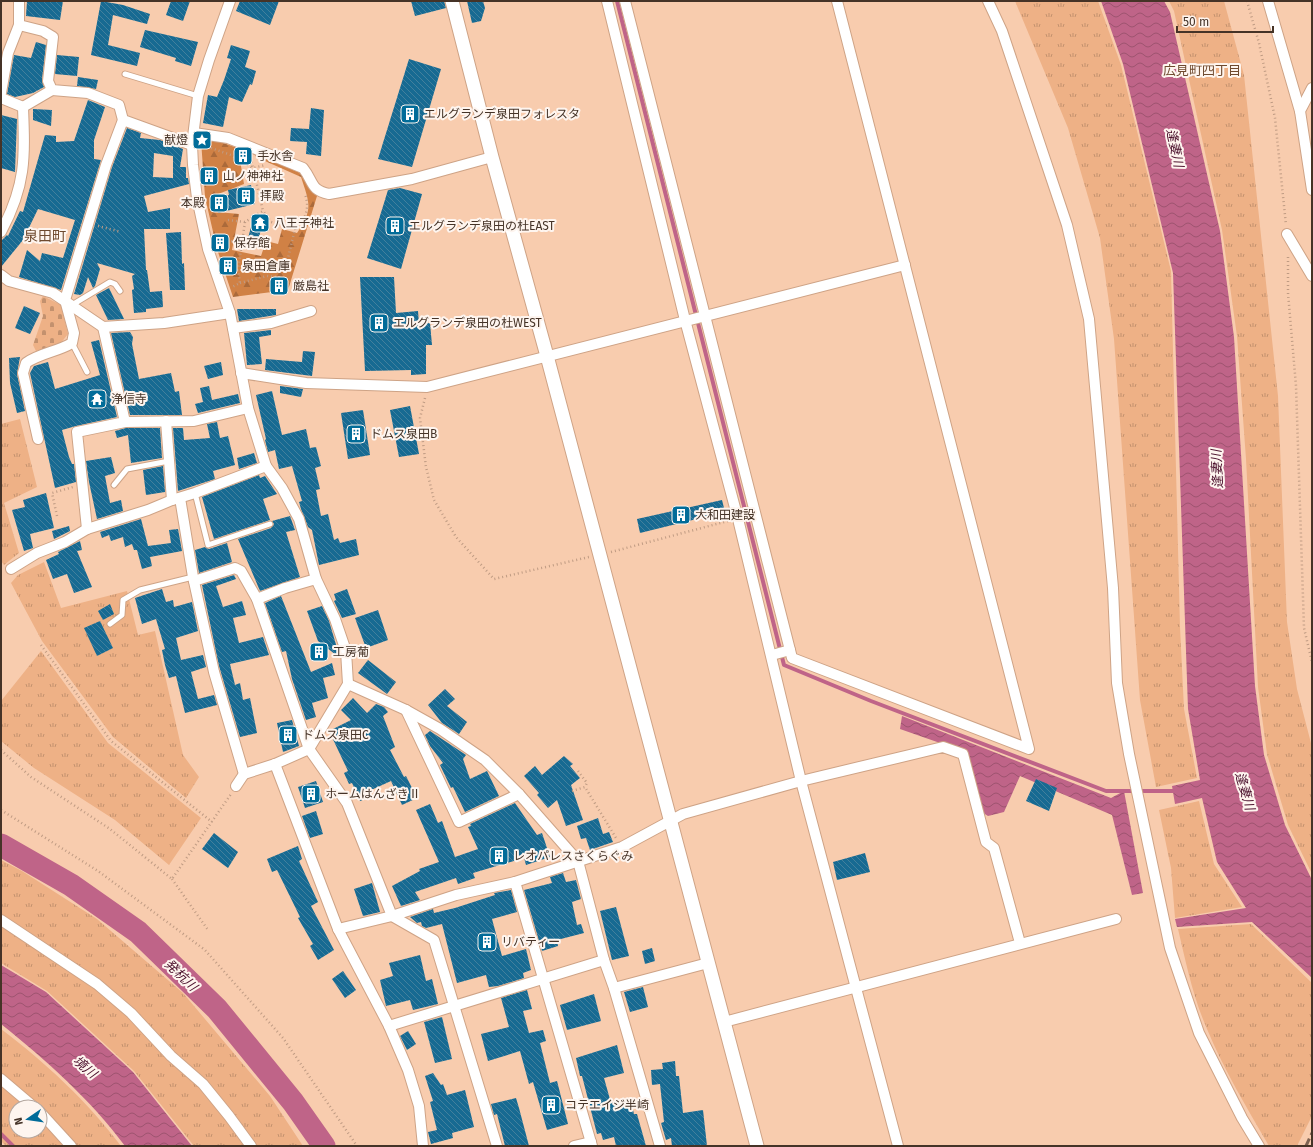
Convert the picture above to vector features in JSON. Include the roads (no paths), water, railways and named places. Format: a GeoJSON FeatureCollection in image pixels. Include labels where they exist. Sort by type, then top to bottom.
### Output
{"type":"FeatureCollection","features":[{"type":"Feature","properties":{"kind":"street"},"geometry":{"type":"LineString","coordinates":[[19,1],[19,25],[8,53],[1,93],[22,107]]}},
{"type":"Feature","properties":{"kind":"street"},"geometry":{"type":"LineString","coordinates":[[230,1],[198,96],[192,144],[197,198],[208,249],[230,313],[248,408],[266,466],[282,488],[299,518],[316,579],[335,618],[346,651],[348,684],[309,749],[274,764],[244,774],[236,786]]}},
{"type":"Feature","properties":{"kind":"street"},"geometry":{"type":"LineString","coordinates":[[452,1],[492,157],[547,356],[757,1146]]}},
{"type":"Feature","properties":{"kind":"street"},"geometry":{"type":"LineString","coordinates":[[607,1],[685,320],[738,519],[772,655],[801,781],[898,1146]]}},
{"type":"Feature","properties":{"kind":"street"},"geometry":{"type":"LineString","coordinates":[[625,1],[792,658],[1029,749],[837,1]]}},
{"type":"Feature","properties":{"kind":"street"},"geometry":{"type":"LineString","coordinates":[[988,1],[1002,32],[1067,225],[1089,319],[1113,588],[1117,683],[1130,761],[1170,948],[1199,1033],[1242,1118],[1259,1146]]}},
{"type":"Feature","properties":{"kind":"street"},"geometry":{"type":"LineString","coordinates":[[1268,1],[1300,111],[1312,190]]}},
{"type":"Feature","properties":{"kind":"street"},"geometry":{"type":"LineString","coordinates":[[19,25],[43,30],[53,37],[48,81],[52,90]]}},
{"type":"Feature","properties":{"kind":"street"},"geometry":{"type":"LineString","coordinates":[[1300,111],[1312,88]]}},
{"type":"Feature","properties":{"kind":"street"},"geometry":{"type":"LineString","coordinates":[[22,107],[52,90],[88,93],[119,105],[123,120],[106,165],[88,224],[68,303],[74,334],[72,343],[61,349],[34,357],[26,363],[23,373],[38,439]]}},
{"type":"Feature","properties":{"kind":"street"},"geometry":{"type":"LineString","coordinates":[[1,232],[13,209],[21,181],[25,153],[22,107]]}},
{"type":"Feature","properties":{"kind":"street"},"geometry":{"type":"LineString","coordinates":[[123,120],[192,144]]}},
{"type":"Feature","properties":{"kind":"street"},"geometry":{"type":"LineString","coordinates":[[194,133],[228,138],[303,168],[309,176],[312,184],[319,191],[329,194],[412,179],[492,157]]}},
{"type":"Feature","properties":{"kind":"street"},"geometry":{"type":"LineString","coordinates":[[1287,234],[1312,276]]}},
{"type":"Feature","properties":{"kind":"street"},"geometry":{"type":"LineString","coordinates":[[241,373],[306,383],[427,387],[685,320],[906,265]]}},
{"type":"Feature","properties":{"kind":"street"},"geometry":{"type":"LineString","coordinates":[[1,275],[10,281],[52,293],[104,327],[164,323],[230,313]]}},
{"type":"Feature","properties":{"kind":"street"},"geometry":{"type":"LineString","coordinates":[[233,328],[271,323],[311,311]]}},
{"type":"Feature","properties":{"kind":"street"},"geometry":{"type":"LineString","coordinates":[[104,327],[125,422]]}},
{"type":"Feature","properties":{"kind":"street"},"geometry":{"type":"LineString","coordinates":[[87,529],[77,432],[125,422],[194,421],[248,408]]}},
{"type":"Feature","properties":{"kind":"street"},"geometry":{"type":"LineString","coordinates":[[166,421],[169,461],[193,579],[214,672],[244,774]]}},
{"type":"Feature","properties":{"kind":"street"},"geometry":{"type":"LineString","coordinates":[[11,569],[37,553],[65,542],[87,529],[148,510],[266,466]]}},
{"type":"Feature","properties":{"kind":"street"},"geometry":{"type":"LineString","coordinates":[[193,579],[235,568],[241,571],[257,599],[309,749],[347,802],[392,916],[434,940],[497,1146]]}},
{"type":"Feature","properties":{"kind":"street"},"geometry":{"type":"LineString","coordinates":[[257,599],[285,588],[316,579]]}},
{"type":"Feature","properties":{"kind":"street"},"geometry":{"type":"LineString","coordinates":[[772,655],[790,650]]}},
{"type":"Feature","properties":{"kind":"street"},"geometry":{"type":"LineString","coordinates":[[348,684],[406,710],[440,729],[485,760],[519,794],[578,861],[604,960],[614,988],[660,1146]]}},
{"type":"Feature","properties":{"kind":"street"},"geometry":{"type":"LineString","coordinates":[[406,710],[459,822],[519,794]]}},
{"type":"Feature","properties":{"kind":"street"},"geometry":{"type":"LineString","coordinates":[[338,929],[392,916],[456,895],[515,882],[622,847],[683,814],[801,781],[943,748],[963,754],[986,842],[994,848],[1020,943]]}},
{"type":"Feature","properties":{"kind":"street"},"geometry":{"type":"LineString","coordinates":[[274,764],[338,929],[389,1026],[408,1070],[419,1106],[423,1146]]}},
{"type":"Feature","properties":{"kind":"street"},"geometry":{"type":"LineString","coordinates":[[515,882],[591,1144],[574,1146]]}},
{"type":"Feature","properties":{"kind":"street"},"geometry":{"type":"LineString","coordinates":[[724,1022],[1116,919]]}},
{"type":"Feature","properties":{"kind":"street"},"geometry":{"type":"LineString","coordinates":[[1,920],[97,984],[130,1013],[170,1056],[203,1084],[229,1116],[250,1146]]}},
{"type":"Feature","properties":{"kind":"street"},"geometry":{"type":"LineString","coordinates":[[389,1026],[604,960]]}},
{"type":"Feature","properties":{"kind":"street"},"geometry":{"type":"LineString","coordinates":[[614,988],[708,963]]}},
{"type":"Feature","properties":{"kind":"street"},"geometry":{"type":"LineString","coordinates":[[1,1079],[25,1099]]}},
{"type":"Feature","properties":{"kind":"street"},"geometry":{"type":"LineString","coordinates":[[48,1121],[71,1146]]}},
{"type":"Feature","properties":{"kind":"lane"},"geometry":{"type":"LineString","coordinates":[[125,74],[198,96]]}},
{"type":"Feature","properties":{"kind":"lane"},"geometry":{"type":"LineString","coordinates":[[68,303],[110,282],[115,284],[120,291]]}},
{"type":"Feature","properties":{"kind":"lane"},"geometry":{"type":"LineString","coordinates":[[72,343],[87,372]]}},
{"type":"Feature","properties":{"kind":"lane"},"geometry":{"type":"LineString","coordinates":[[114,485],[127,469],[169,461]]}},
{"type":"Feature","properties":{"kind":"lane"},"geometry":{"type":"LineString","coordinates":[[195,493],[208,545],[270,524]]}},
{"type":"Feature","properties":{"kind":"lane"},"geometry":{"type":"LineString","coordinates":[[110,624],[122,615],[122,600],[140,590],[193,579]]}},
{"type":"Feature","properties":{"kind":"water","name":"逢妻川"},"geometry":{"type":"Polygon","coordinates":[[[1101,1],[1164,1],[1170,12],[1220,231],[1234,337],[1255,686],[1264,755],[1285,825],[1312,880],[1312,978],[1252,922],[1177,927],[1175,919],[1246,908],[1217,862],[1202,798],[1175,804],[1172,786],[1200,780],[1188,709],[1173,273],[1123,64],[1101,1]]]}},
{"type":"Feature","properties":{"kind":"water"},"geometry":{"type":"Polygon","coordinates":[[[902,716],[1111,798],[1124,791],[1143,893],[1132,895],[1112,815],[1020,776],[1004,812],[988,816],[977,809],[960,750],[900,729],[902,716]]]}},
{"type":"Feature","properties":{"kind":"water","name":"境川"},"geometry":{"type":"Polygon","coordinates":[[[1,965],[46,992],[133,1072],[192,1146],[125,1146],[98,1113],[67,1081],[1,1024],[1,965]]]}},
{"type":"Feature","properties":{"kind":"waterway"},"geometry":{"type":"LineString","coordinates":[[617,1],[784,665],[871,701],[1106,791],[1177,791]]}},
{"type":"Feature","properties":{"kind":"waterway","name":"発杭川"},"geometry":{"type":"LineString","coordinates":[[1,845],[71,885],[138,932],[217,1009],[293,1102],[324,1146]]}},
{"type":"Feature","properties":{"kind":"waterway"},"geometry":{"type":"LineString","coordinates":[[1,1134],[13,1146]]}},
{"type":"Feature","properties":{"kind":"railway"},"geometry":{"type":"LineString","coordinates":[[1306,1146],[1312,1133]]}},
{"type":"Feature","properties":{"kind":"place","name":"エルグランデ泉田フォレスタ"},"geometry":{"type":"Point","coordinates":[410,114]}},
{"type":"Feature","properties":{"kind":"place","name":"献燈"},"geometry":{"type":"Point","coordinates":[202,140]}},
{"type":"Feature","properties":{"kind":"place","name":"手水舎"},"geometry":{"type":"Point","coordinates":[243,156]}},
{"type":"Feature","properties":{"kind":"place","name":"山ノ神神社"},"geometry":{"type":"Point","coordinates":[209,176]}},
{"type":"Feature","properties":{"kind":"place","name":"拝殿"},"geometry":{"type":"Point","coordinates":[246,196]}},
{"type":"Feature","properties":{"kind":"place","name":"本殿"},"geometry":{"type":"Point","coordinates":[219,203]}},
{"type":"Feature","properties":{"kind":"place","name":"八王子神社"},"geometry":{"type":"Point","coordinates":[260,223]}},
{"type":"Feature","properties":{"kind":"place","name":"エルグランデ泉田の杜EAST"},"geometry":{"type":"Point","coordinates":[395,226]}},
{"type":"Feature","properties":{"kind":"place","name":"保存館"},"geometry":{"type":"Point","coordinates":[220,243]}},
{"type":"Feature","properties":{"kind":"place","name":"泉田倉庫"},"geometry":{"type":"Point","coordinates":[228,266]}},
{"type":"Feature","properties":{"kind":"place","name":"厳島社"},"geometry":{"type":"Point","coordinates":[279,286]}},
{"type":"Feature","properties":{"kind":"place","name":"エルグランデ泉田の杜WEST"},"geometry":{"type":"Point","coordinates":[379,323]}},
{"type":"Feature","properties":{"kind":"place","name":"浄信寺"},"geometry":{"type":"Point","coordinates":[97,399]}},
{"type":"Feature","properties":{"kind":"place","name":"ドムス泉田B"},"geometry":{"type":"Point","coordinates":[356,434]}},
{"type":"Feature","properties":{"kind":"place","name":"大和田建設"},"geometry":{"type":"Point","coordinates":[681,515]}},
{"type":"Feature","properties":{"kind":"place","name":"工房葡"},"geometry":{"type":"Point","coordinates":[319,652]}},
{"type":"Feature","properties":{"kind":"place","name":"ドムス泉田C"},"geometry":{"type":"Point","coordinates":[288,735]}},
{"type":"Feature","properties":{"kind":"place","name":"ホームはんざきⅡ"},"geometry":{"type":"Point","coordinates":[311,794]}},
{"type":"Feature","properties":{"kind":"place","name":"レオパレスさくらぐみ"},"geometry":{"type":"Point","coordinates":[499,856]}},
{"type":"Feature","properties":{"kind":"place","name":"リバティー"},"geometry":{"type":"Point","coordinates":[487,942]}},
{"type":"Feature","properties":{"kind":"place","name":"コテエイジ半崎"},"geometry":{"type":"Point","coordinates":[551,1105]}},
{"type":"Feature","properties":{"kind":"district","name":"広見町四丁目"},"geometry":{"type":"Point","coordinates":[1202,70]}},
{"type":"Feature","properties":{"kind":"district","name":"泉田町"},"geometry":{"type":"Point","coordinates":[45,236]}}]}
